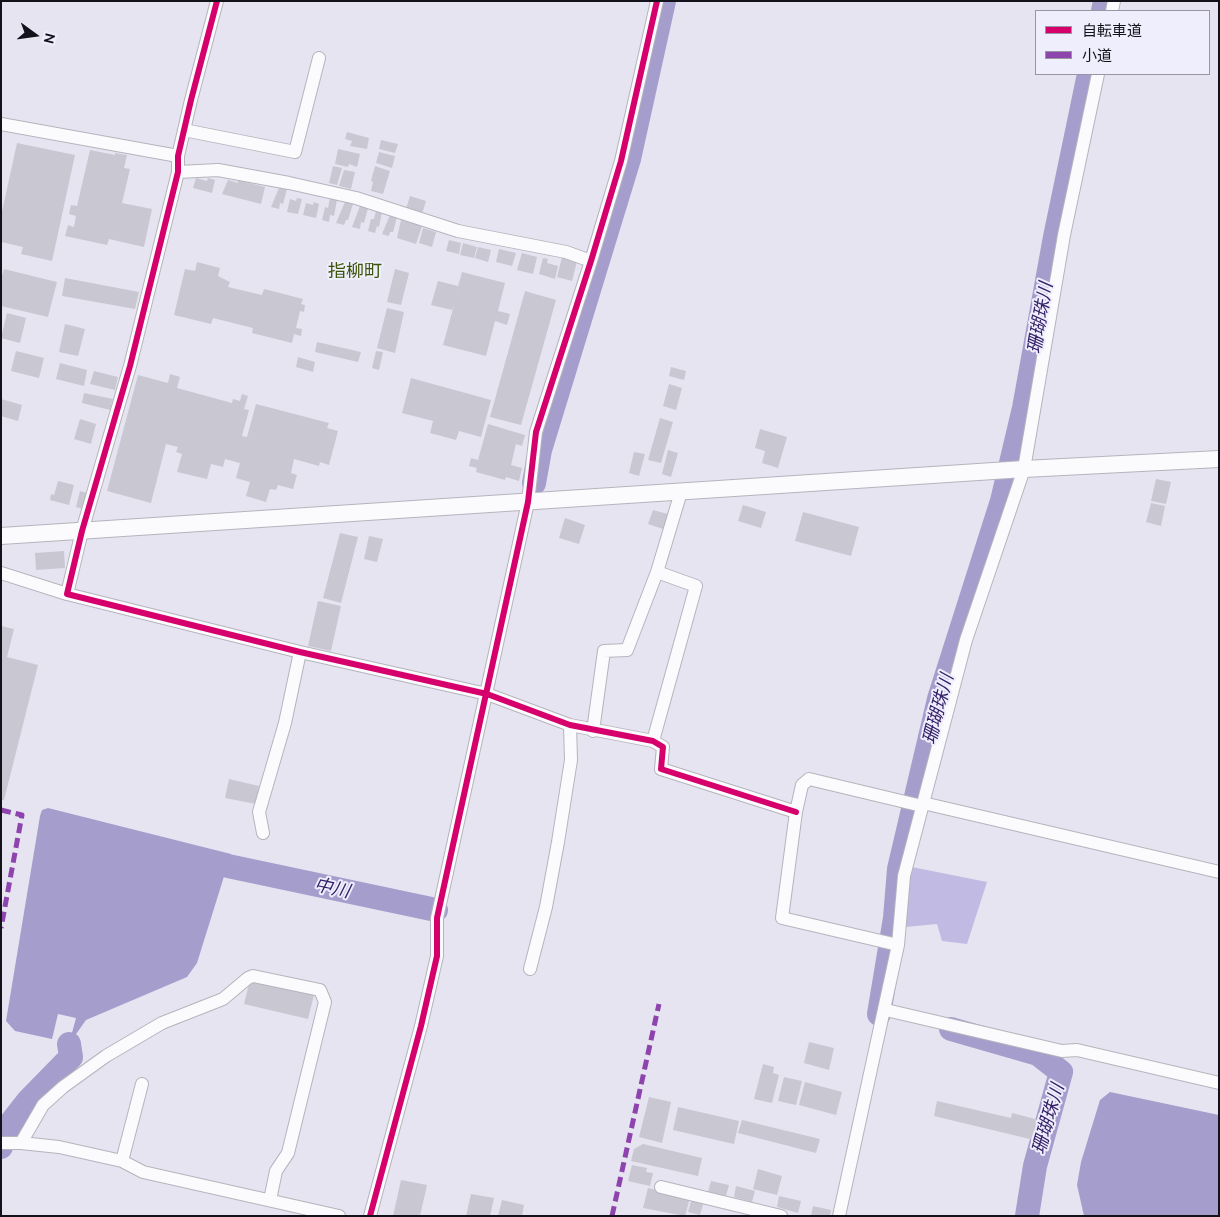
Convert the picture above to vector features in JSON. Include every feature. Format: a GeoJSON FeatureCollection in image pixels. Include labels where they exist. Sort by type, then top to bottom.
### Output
{"type":"FeatureCollection","features":[{"type":"Feature","properties":{"kind":"street"},"geometry":{"type":"LineString","coordinates":[[67,594],[82,531],[130,366],[178,172],[178,156],[184,130],[217,1]]}},
{"type":"Feature","properties":{"kind":"street"},"geometry":{"type":"LineString","coordinates":[[370,1216],[421,1026],[437,956],[436,918],[528,502],[536,432],[621,161],[657,1]]}},
{"type":"Feature","properties":{"kind":"street"},"geometry":{"type":"LineString","coordinates":[[184,130],[295,152],[320,58]]}},
{"type":"Feature","properties":{"kind":"street"},"geometry":{"type":"LineString","coordinates":[[839,1216],[886,1010],[898,945],[904,876],[966,640],[1024,469],[1064,235],[1098,75]]}},
{"type":"Feature","properties":{"kind":"street"},"geometry":{"type":"LineString","coordinates":[[1,124],[178,156]]}},
{"type":"Feature","properties":{"kind":"street"},"geometry":{"type":"LineString","coordinates":[[178,172],[218,170],[289,183],[356,198],[458,231],[566,252],[591,261]]}},
{"type":"Feature","properties":{"kind":"street"},"geometry":{"type":"LineString","coordinates":[[1,536],[1024,469],[1219,459]]}},
{"type":"Feature","properties":{"kind":"street"},"geometry":{"type":"LineString","coordinates":[[593,731],[604,651],[627,650],[657,572],[681,492]]}},
{"type":"Feature","properties":{"kind":"street"},"geometry":{"type":"LineString","coordinates":[[653,741],[696,586],[657,572]]}},
{"type":"Feature","properties":{"kind":"street"},"geometry":{"type":"LineString","coordinates":[[1,573],[67,594],[300,652],[487,694],[570,725],[593,731],[653,741],[663,747],[661,769],[796,812]]}},
{"type":"Feature","properties":{"kind":"street"},"geometry":{"type":"LineString","coordinates":[[263,833],[258,812],[285,723],[300,652]]}},
{"type":"Feature","properties":{"kind":"street"},"geometry":{"type":"LineString","coordinates":[[530,969],[546,907],[560,833],[571,760],[570,725]]}},
{"type":"Feature","properties":{"kind":"street"},"geometry":{"type":"LineString","coordinates":[[898,945],[782,918],[796,812],[802,785],[809,779],[1219,872]]}},
{"type":"Feature","properties":{"kind":"street"},"geometry":{"type":"LineString","coordinates":[[21,1143],[43,1106],[63,1087],[106,1056],[162,1023],[223,999],[248,978],[253,976],[320,990],[326,1002],[288,1153],[276,1171],[270,1200]]}},
{"type":"Feature","properties":{"kind":"street"},"geometry":{"type":"LineString","coordinates":[[886,1010],[1062,1051],[1077,1050],[1219,1083]]}},
{"type":"Feature","properties":{"kind":"street"},"geometry":{"type":"LineString","coordinates":[[122,1161],[142,1084]]}},
{"type":"Feature","properties":{"kind":"street"},"geometry":{"type":"LineString","coordinates":[[4,1143],[59,1147],[122,1161],[143,1172],[339,1216]]}},
{"type":"Feature","properties":{"kind":"street"},"geometry":{"type":"LineString","coordinates":[[661,1187],[781,1216]]}},
{"type":"Feature","properties":{"kind":"shaded area"},"geometry":{"type":"Polygon","coordinates":[[[48,808],[231,854],[197,963],[187,977],[86,1020],[69,1044],[76,1018],[58,1014],[52,1039],[15,1031],[6,1021],[40,816],[42,810],[48,808]]]}},
{"type":"Feature","properties":{"kind":"shaded area"},"geometry":{"type":"Polygon","coordinates":[[[912,867],[987,882],[967,944],[942,941],[937,924],[905,927],[907,884],[912,867]]]}},
{"type":"Feature","properties":{"kind":"shaded area"},"geometry":{"type":"Polygon","coordinates":[[[1110,1092],[1219,1115],[1219,1216],[1084,1216],[1077,1185],[1081,1162],[1100,1100],[1110,1092]]]}},
{"type":"Feature","properties":{"kind":"building"},"geometry":{"type":"Polygon","coordinates":[[[347,132],[369,138],[367,149],[350,146],[352,141],[345,139],[347,132]]]}},
{"type":"Feature","properties":{"kind":"building"},"geometry":{"type":"Polygon","coordinates":[[[381,140],[398,144],[395,153],[379,149],[381,140]]]}},
{"type":"Feature","properties":{"kind":"building"},"geometry":{"type":"Polygon","coordinates":[[[17,143],[75,155],[52,261],[21,254],[23,247],[1,242],[1,216],[17,143]]]}},
{"type":"Feature","properties":{"kind":"building"},"geometry":{"type":"Polygon","coordinates":[[[338,149],[360,154],[357,167],[349,164],[348,167],[335,164],[338,149]]]}},
{"type":"Feature","properties":{"kind":"building"},"geometry":{"type":"Polygon","coordinates":[[[90,150],[115,155],[115,153],[127,155],[124,168],[130,169],[122,203],[152,209],[144,247],[109,239],[107,245],[65,236],[68,225],[74,227],[76,216],[69,214],[71,205],[77,206],[90,150]]]}},
{"type":"Feature","properties":{"kind":"building"},"geometry":{"type":"Polygon","coordinates":[[[379,152],[395,156],[392,168],[376,163],[379,152]]]}},
{"type":"Feature","properties":{"kind":"building"},"geometry":{"type":"Polygon","coordinates":[[[333,166],[342,168],[337,185],[329,183],[333,166]]]}},
{"type":"Feature","properties":{"kind":"building"},"geometry":{"type":"Polygon","coordinates":[[[375,166],[390,171],[383,194],[371,191],[373,182],[371,181],[375,166]]]}},
{"type":"Feature","properties":{"kind":"building"},"geometry":{"type":"Polygon","coordinates":[[[344,170],[355,172],[351,189],[339,186],[344,170]]]}},
{"type":"Feature","properties":{"kind":"building"},"geometry":{"type":"Polygon","coordinates":[[[196,178],[207,181],[208,178],[215,180],[212,193],[193,188],[196,178]]]}},
{"type":"Feature","properties":{"kind":"building"},"geometry":{"type":"Polygon","coordinates":[[[228,180],[238,183],[238,180],[265,187],[261,204],[222,194],[228,180]]]}},
{"type":"Feature","properties":{"kind":"building"},"geometry":{"type":"Polygon","coordinates":[[[279,188],[287,189],[283,204],[280,203],[279,209],[271,207],[279,188]]]}},
{"type":"Feature","properties":{"kind":"building"},"geometry":{"type":"Polygon","coordinates":[[[410,196],[426,201],[422,214],[406,209],[410,196]]]}},
{"type":"Feature","properties":{"kind":"building"},"geometry":{"type":"Polygon","coordinates":[[[297,198],[302,199],[298,214],[287,212],[290,199],[296,201],[297,198]]]}},
{"type":"Feature","properties":{"kind":"building"},"geometry":{"type":"Polygon","coordinates":[[[330,198],[337,200],[334,216],[330,215],[329,222],[322,220],[325,207],[328,208],[330,198]]]}},
{"type":"Feature","properties":{"kind":"building"},"geometry":{"type":"Polygon","coordinates":[[[314,202],[319,204],[316,218],[303,215],[306,203],[313,205],[314,202]]]}},
{"type":"Feature","properties":{"kind":"building"},"geometry":{"type":"Polygon","coordinates":[[[345,202],[353,204],[348,220],[346,220],[344,225],[336,223],[345,202]]]}},
{"type":"Feature","properties":{"kind":"building"},"geometry":{"type":"Polygon","coordinates":[[[360,206],[368,208],[364,223],[361,222],[360,229],[352,227],[360,206]]]}},
{"type":"Feature","properties":{"kind":"building"},"geometry":{"type":"Polygon","coordinates":[[[376,211],[382,212],[379,227],[377,226],[375,233],[368,231],[371,219],[374,219],[376,211]]]}},
{"type":"Feature","properties":{"kind":"building"},"geometry":{"type":"Polygon","coordinates":[[[390,215],[397,217],[393,232],[390,232],[389,236],[382,234],[390,215]]]}},
{"type":"Feature","properties":{"kind":"building"},"geometry":{"type":"Polygon","coordinates":[[[401,220],[422,226],[416,244],[397,238],[401,220]]]}},
{"type":"Feature","properties":{"kind":"building"},"geometry":{"type":"Polygon","coordinates":[[[423,228],[436,232],[432,247],[419,243],[423,228]]]}},
{"type":"Feature","properties":{"kind":"building"},"geometry":{"type":"Polygon","coordinates":[[[449,240],[461,243],[459,254],[446,251],[449,240]]]}},
{"type":"Feature","properties":{"kind":"building"},"geometry":{"type":"Polygon","coordinates":[[[463,243],[477,247],[474,258],[460,255],[463,243]]]}},
{"type":"Feature","properties":{"kind":"building"},"geometry":{"type":"Polygon","coordinates":[[[478,247],[491,250],[488,262],[475,258],[478,247]]]}},
{"type":"Feature","properties":{"kind":"building"},"geometry":{"type":"Polygon","coordinates":[[[499,249],[516,253],[512,266],[496,262],[499,249]]]}},
{"type":"Feature","properties":{"kind":"building"},"geometry":{"type":"Polygon","coordinates":[[[522,253],[537,257],[533,274],[517,270],[522,253]]]}},
{"type":"Feature","properties":{"kind":"building"},"geometry":{"type":"Polygon","coordinates":[[[562,257],[577,261],[572,281],[557,277],[562,257]]]}},
{"type":"Feature","properties":{"kind":"building"},"geometry":{"type":"Polygon","coordinates":[[[543,258],[548,259],[547,263],[558,266],[555,279],[539,274],[543,258]]]}},
{"type":"Feature","properties":{"kind":"building"},"geometry":{"type":"Polygon","coordinates":[[[197,262],[220,268],[218,276],[230,282],[228,287],[262,295],[264,289],[303,299],[301,304],[305,305],[304,312],[300,311],[296,328],[302,329],[301,336],[294,334],[292,343],[252,333],[253,328],[213,318],[211,324],[174,315],[185,269],[195,271],[197,262]]]}},
{"type":"Feature","properties":{"kind":"building"},"geometry":{"type":"Polygon","coordinates":[[[4,269],[57,282],[48,317],[1,306],[1,279],[4,269]]]}},
{"type":"Feature","properties":{"kind":"building"},"geometry":{"type":"Polygon","coordinates":[[[395,269],[409,273],[401,305],[387,302],[395,269]]]}},
{"type":"Feature","properties":{"kind":"building"},"geometry":{"type":"Polygon","coordinates":[[[462,272],[505,283],[498,311],[510,314],[507,325],[495,321],[486,356],[443,345],[454,305],[452,310],[431,305],[438,281],[458,286],[454,301],[462,272]]]}},
{"type":"Feature","properties":{"kind":"building"},"geometry":{"type":"Polygon","coordinates":[[[65,278],[139,292],[135,309],[62,296],[65,278]]]}},
{"type":"Feature","properties":{"kind":"building"},"geometry":{"type":"Polygon","coordinates":[[[525,291],[556,300],[521,425],[490,417],[525,291]]]}},
{"type":"Feature","properties":{"kind":"building"},"geometry":{"type":"Polygon","coordinates":[[[387,308],[404,312],[395,353],[377,348],[387,308]]]}},
{"type":"Feature","properties":{"kind":"building"},"geometry":{"type":"Polygon","coordinates":[[[7,313],[26,318],[20,343],[1,338],[7,313]]]}},
{"type":"Feature","properties":{"kind":"building"},"geometry":{"type":"Polygon","coordinates":[[[65,324],[85,329],[78,356],[59,352],[65,324]]]}},
{"type":"Feature","properties":{"kind":"building"},"geometry":{"type":"Polygon","coordinates":[[[317,342],[361,352],[358,362],[315,352],[317,342]]]}},
{"type":"Feature","properties":{"kind":"building"},"geometry":{"type":"Polygon","coordinates":[[[16,351],[44,358],[39,378],[11,371],[16,351]]]}},
{"type":"Feature","properties":{"kind":"building"},"geometry":{"type":"Polygon","coordinates":[[[376,351],[383,352],[379,370],[372,368],[376,351]]]}},
{"type":"Feature","properties":{"kind":"building"},"geometry":{"type":"Polygon","coordinates":[[[298,357],[315,362],[313,372],[296,367],[298,357]]]}},
{"type":"Feature","properties":{"kind":"building"},"geometry":{"type":"Polygon","coordinates":[[[60,363],[87,370],[84,386],[56,379],[60,363]]]}},
{"type":"Feature","properties":{"kind":"building"},"geometry":{"type":"Polygon","coordinates":[[[671,367],[686,371],[684,380],[669,376],[671,367]]]}},
{"type":"Feature","properties":{"kind":"building"},"geometry":{"type":"Polygon","coordinates":[[[94,371],[118,377],[115,390],[90,384],[94,371]]]}},
{"type":"Feature","properties":{"kind":"building"},"geometry":{"type":"Polygon","coordinates":[[[170,374],[180,377],[177,388],[232,403],[233,399],[240,401],[242,394],[248,396],[244,409],[249,410],[242,436],[247,437],[256,404],[329,423],[327,428],[338,431],[329,465],[320,462],[319,466],[294,459],[291,473],[297,475],[293,489],[278,485],[276,490],[270,489],[266,502],[246,496],[250,482],[236,478],[240,463],[225,459],[223,467],[211,464],[207,479],[177,472],[182,454],[176,452],[178,447],[166,444],[151,503],[107,491],[138,375],[168,383],[170,374]]]}},
{"type":"Feature","properties":{"kind":"building"},"geometry":{"type":"Polygon","coordinates":[[[411,378],[491,400],[481,437],[459,431],[456,440],[430,433],[433,421],[402,413],[411,378]]]}},
{"type":"Feature","properties":{"kind":"building"},"geometry":{"type":"Polygon","coordinates":[[[669,384],[682,388],[676,410],[663,406],[669,384]]]}},
{"type":"Feature","properties":{"kind":"building"},"geometry":{"type":"Polygon","coordinates":[[[84,393],[113,399],[110,410],[82,403],[84,393]]]}},
{"type":"Feature","properties":{"kind":"building"},"geometry":{"type":"Polygon","coordinates":[[[1,399],[22,405],[18,421],[1,416],[1,399]]]}},
{"type":"Feature","properties":{"kind":"building"},"geometry":{"type":"Polygon","coordinates":[[[660,418],[673,422],[661,463],[648,460],[660,418]]]}},
{"type":"Feature","properties":{"kind":"building"},"geometry":{"type":"Polygon","coordinates":[[[80,419],[96,424],[91,444],[74,439],[80,419]]]}},
{"type":"Feature","properties":{"kind":"building"},"geometry":{"type":"Polygon","coordinates":[[[488,424],[525,435],[522,446],[516,444],[511,465],[522,468],[519,481],[506,477],[505,480],[476,472],[477,468],[469,466],[471,458],[478,460],[488,424]]]}},
{"type":"Feature","properties":{"kind":"building"},"geometry":{"type":"Polygon","coordinates":[[[760,429],[787,437],[778,468],[762,463],[765,451],[755,448],[760,429]]]}},
{"type":"Feature","properties":{"kind":"building"},"geometry":{"type":"Polygon","coordinates":[[[668,450],[678,453],[671,477],[662,474],[668,450]]]}},
{"type":"Feature","properties":{"kind":"building"},"geometry":{"type":"Polygon","coordinates":[[[634,452],[645,454],[639,476],[629,473],[634,452]]]}},
{"type":"Feature","properties":{"kind":"building"},"geometry":{"type":"Polygon","coordinates":[[[1156,479],[1171,482],[1166,504],[1151,501],[1156,479]]]}},
{"type":"Feature","properties":{"kind":"building"},"geometry":{"type":"Polygon","coordinates":[[[58,481],[74,485],[69,505],[50,500],[51,494],[54,495],[58,481]]]}},
{"type":"Feature","properties":{"kind":"building"},"geometry":{"type":"Polygon","coordinates":[[[80,491],[87,493],[83,509],[76,507],[80,491]]]}},
{"type":"Feature","properties":{"kind":"building"},"geometry":{"type":"Polygon","coordinates":[[[1151,503],[1165,506],[1161,526],[1146,522],[1151,503]]]}},
{"type":"Feature","properties":{"kind":"building"},"geometry":{"type":"Polygon","coordinates":[[[743,505],[766,512],[761,528],[738,521],[743,505]]]}},
{"type":"Feature","properties":{"kind":"building"},"geometry":{"type":"Polygon","coordinates":[[[653,510],[671,515],[666,530],[648,524],[653,510]]]}},
{"type":"Feature","properties":{"kind":"building"},"geometry":{"type":"Polygon","coordinates":[[[803,512],[859,527],[851,556],[795,541],[803,512]]]}},
{"type":"Feature","properties":{"kind":"building"},"geometry":{"type":"Polygon","coordinates":[[[565,518],[585,525],[579,544],[559,538],[565,518]]]}},
{"type":"Feature","properties":{"kind":"building"},"geometry":{"type":"Polygon","coordinates":[[[340,533],[358,537],[341,603],[323,598],[340,533]]]}},
{"type":"Feature","properties":{"kind":"building"},"geometry":{"type":"Polygon","coordinates":[[[369,536],[383,539],[377,562],[364,559],[369,536]]]}},
{"type":"Feature","properties":{"kind":"building"},"geometry":{"type":"Polygon","coordinates":[[[64,551],[65,568],[36,570],[35,553],[64,551]]]}},
{"type":"Feature","properties":{"kind":"building"},"geometry":{"type":"Polygon","coordinates":[[[318,601],[341,606],[331,651],[308,646],[318,601]]]}},
{"type":"Feature","properties":{"kind":"building"},"geometry":{"type":"Polygon","coordinates":[[[1,626],[14,629],[7,657],[38,665],[4,800],[1,800],[1,626]]]}},
{"type":"Feature","properties":{"kind":"building"},"geometry":{"type":"Polygon","coordinates":[[[229,779],[259,786],[256,804],[225,798],[229,779]]]}},
{"type":"Feature","properties":{"kind":"building"},"geometry":{"type":"Polygon","coordinates":[[[250,980],[314,995],[308,1019],[244,1004],[250,980]]]}},
{"type":"Feature","properties":{"kind":"building"},"geometry":{"type":"Polygon","coordinates":[[[809,1042],[834,1048],[829,1070],[804,1063],[809,1042]]]}},
{"type":"Feature","properties":{"kind":"building"},"geometry":{"type":"Polygon","coordinates":[[[763,1064],[774,1067],[773,1073],[779,1075],[772,1103],[754,1099],[763,1064]]]}},
{"type":"Feature","properties":{"kind":"building"},"geometry":{"type":"Polygon","coordinates":[[[784,1077],[802,1081],[796,1105],[778,1101],[784,1077]]]}},
{"type":"Feature","properties":{"kind":"building"},"geometry":{"type":"Polygon","coordinates":[[[805,1082],[842,1092],[836,1115],[799,1105],[805,1082]]]}},
{"type":"Feature","properties":{"kind":"building"},"geometry":{"type":"Polygon","coordinates":[[[649,1097],[671,1102],[662,1143],[639,1137],[649,1097]]]}},
{"type":"Feature","properties":{"kind":"building"},"geometry":{"type":"Polygon","coordinates":[[[937,1101],[1011,1118],[1012,1113],[1043,1121],[1038,1141],[934,1116],[937,1101]]]}},
{"type":"Feature","properties":{"kind":"building"},"geometry":{"type":"Polygon","coordinates":[[[678,1107],[739,1121],[734,1144],[673,1130],[678,1107]]]}},
{"type":"Feature","properties":{"kind":"building"},"geometry":{"type":"Polygon","coordinates":[[[742,1120],[820,1139],[816,1153],[738,1133],[742,1120]]]}},
{"type":"Feature","properties":{"kind":"building"},"geometry":{"type":"Polygon","coordinates":[[[643,1144],[702,1158],[698,1176],[631,1161],[634,1149],[643,1144]]]}},
{"type":"Feature","properties":{"kind":"building"},"geometry":{"type":"Polygon","coordinates":[[[632,1165],[647,1168],[646,1172],[653,1173],[650,1186],[628,1181],[632,1165]]]}},
{"type":"Feature","properties":{"kind":"building"},"geometry":{"type":"Polygon","coordinates":[[[758,1169],[782,1176],[777,1195],[753,1189],[758,1169]]]}},
{"type":"Feature","properties":{"kind":"building"},"geometry":{"type":"Polygon","coordinates":[[[401,1180],[427,1185],[420,1216],[393,1216],[401,1180]]]}},
{"type":"Feature","properties":{"kind":"building"},"geometry":{"type":"Polygon","coordinates":[[[711,1181],[729,1185],[726,1196],[708,1192],[711,1181]]]}},
{"type":"Feature","properties":{"kind":"building"},"geometry":{"type":"Polygon","coordinates":[[[736,1186],[755,1191],[752,1202],[734,1197],[736,1186]]]}},
{"type":"Feature","properties":{"kind":"building"},"geometry":{"type":"Polygon","coordinates":[[[648,1188],[690,1198],[685,1216],[643,1208],[648,1188]]]}},
{"type":"Feature","properties":{"kind":"building"},"geometry":{"type":"Polygon","coordinates":[[[471,1194],[494,1198],[490,1216],[466,1216],[471,1194]]]}},
{"type":"Feature","properties":{"kind":"building"},"geometry":{"type":"Polygon","coordinates":[[[779,1196],[801,1201],[798,1213],[777,1207],[779,1196]]]}},
{"type":"Feature","properties":{"kind":"building"},"geometry":{"type":"Polygon","coordinates":[[[692,1198],[704,1201],[700,1215],[688,1212],[692,1198]]]}},
{"type":"Feature","properties":{"kind":"building"},"geometry":{"type":"Polygon","coordinates":[[[502,1200],[524,1205],[522,1216],[498,1216],[502,1200]]]}},
{"type":"Feature","properties":{"kind":"building"},"geometry":{"type":"Polygon","coordinates":[[[813,1206],[831,1210],[830,1216],[811,1216],[813,1206]]]}},
{"type":"Feature","properties":{"kind":"waterway","name":"中川"},"geometry":{"type":"LineString","coordinates":[[534,483],[540,450],[629,159],[664,1]]}},
{"type":"Feature","properties":{"kind":"waterway","name":"珊瑚珠川"},"geometry":{"type":"LineString","coordinates":[[1103,10],[1105,1]]}},
{"type":"Feature","properties":{"kind":"waterway","name":"珊瑚珠川"},"geometry":{"type":"LineString","coordinates":[[879,1014],[895,918],[899,869],[939,699],[1002,501],[1024,408],[1055,237],[1089,75]]}},
{"type":"Feature","properties":{"kind":"waterway","name":"中川"},"geometry":{"type":"LineString","coordinates":[[228,866],[436,910]]}},
{"type":"Feature","properties":{"kind":"waterway","name":"珊瑚珠川"},"geometry":{"type":"LineString","coordinates":[[951,1029],[1038,1054],[1061,1072],[1035,1166],[1027,1216]]}},
{"type":"Feature","properties":{"kind":"waterway","name":"中川"},"geometry":{"type":"LineString","coordinates":[[1,1147],[10,1124],[28,1101],[71,1057],[69,1044]]}},
{"type":"Feature","properties":{"kind":"marked path"},"geometry":{"type":"LineString","coordinates":[[1,810],[22,815],[1,928]]}},
{"type":"Feature","properties":{"kind":"marked path"},"geometry":{"type":"LineString","coordinates":[[612,1216],[659,1004]]}},
{"type":"Feature","properties":{"kind":"cycle path"},"geometry":{"type":"LineString","coordinates":[[217,1],[191,100],[178,156],[178,172],[130,366],[82,531],[67,594],[300,652],[487,694],[570,725],[653,741],[663,747],[661,769],[796,812]]}},
{"type":"Feature","properties":{"kind":"cycle path"},"geometry":{"type":"LineString","coordinates":[[370,1216],[421,1026],[437,956],[437,918],[528,502],[536,432],[621,161],[657,1]]}},
{"type":"Feature","properties":{"kind":"district","name":"指柳町"},"geometry":{"type":"Point","coordinates":[355,271]}}]}
